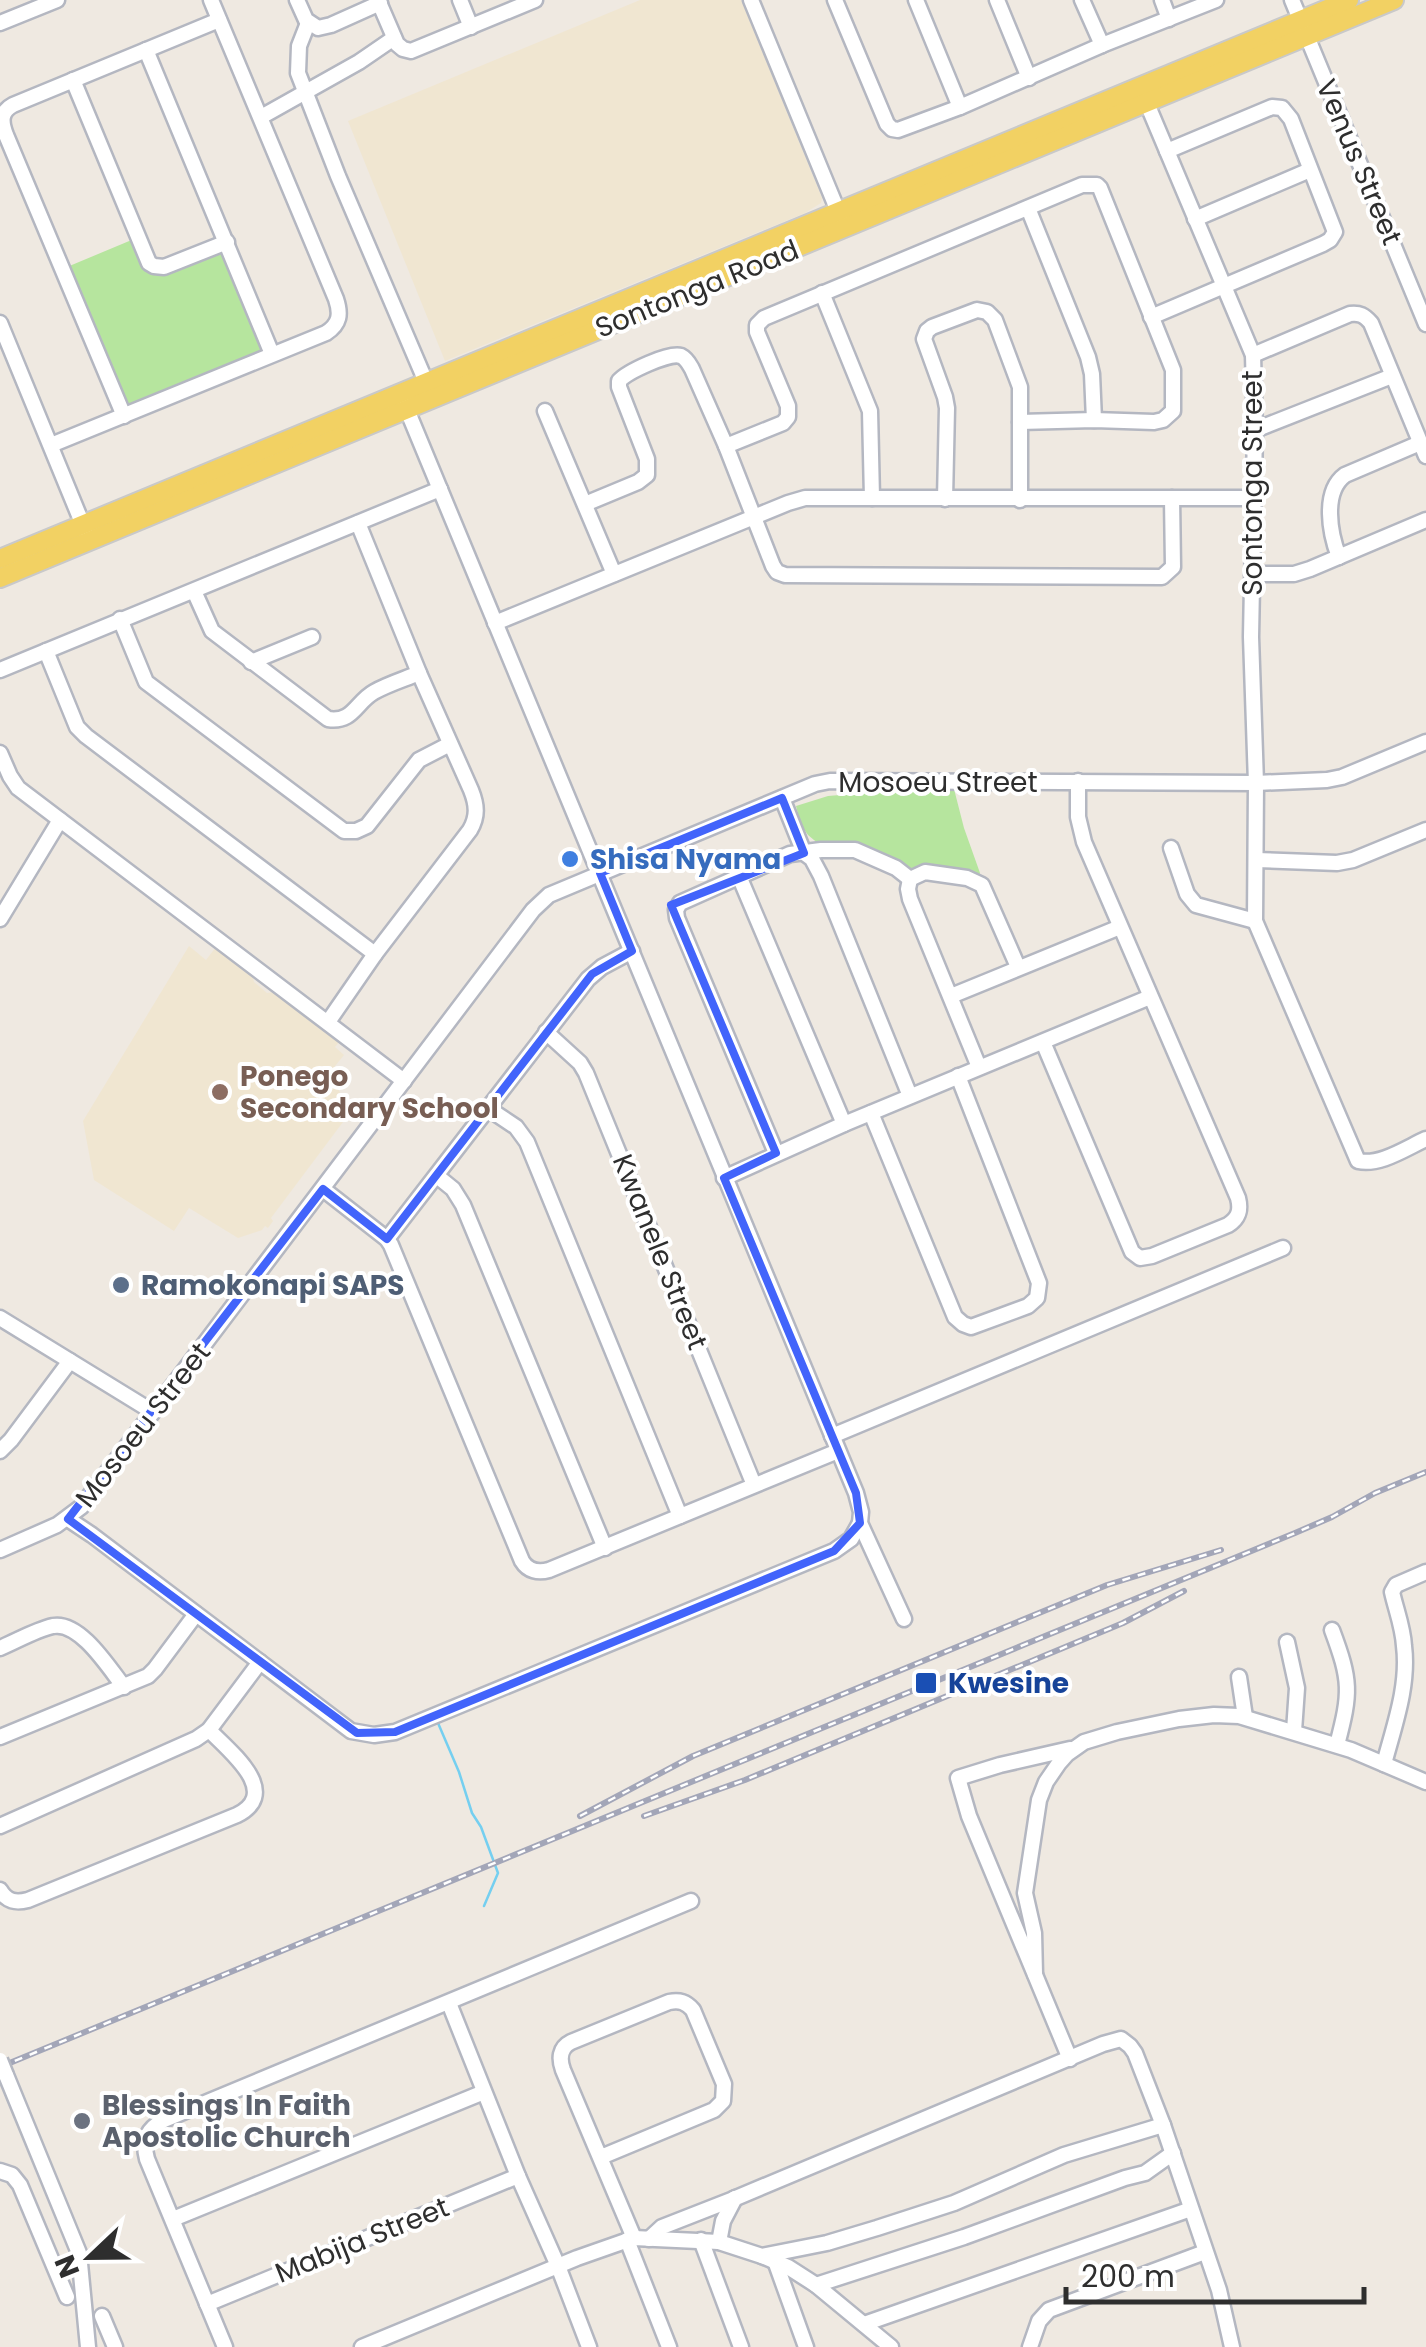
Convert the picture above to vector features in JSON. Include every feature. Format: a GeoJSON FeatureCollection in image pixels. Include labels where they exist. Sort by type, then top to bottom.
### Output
{"type":"FeatureCollection","features":[{"type":"Feature","properties":{"kind":"main road","name":"Sontonga Road"},"geometry":{"type":"LineString","coordinates":[[1303,27],[1349,0]]}},
{"type":"Feature","properties":{"kind":"main road","name":"Sontonga Road"},"geometry":{"type":"LineString","coordinates":[[0,559],[86,532],[1303,27],[1394,0]]}},
{"type":"Feature","properties":{"kind":"main road","name":"Sontonga Road"},"geometry":{"type":"LineString","coordinates":[[403,401],[426,382],[842,220]]}},
{"type":"Feature","properties":{"kind":"main road","name":"Sontonga Road"},"geometry":{"type":"LineString","coordinates":[[0,578],[86,532]]}},
{"type":"Feature","properties":{"kind":"street"},"geometry":{"type":"LineString","coordinates":[[0,23],[57,0]]}},
{"type":"Feature","properties":{"kind":"street"},"geometry":{"type":"LineString","coordinates":[[51,445],[332,329],[338,322],[340,312],[211,0]]}},
{"type":"Feature","properties":{"kind":"street"},"geometry":{"type":"LineString","coordinates":[[297,0],[308,23],[318,28],[379,2],[394,38],[401,48],[412,51],[535,0]]}},
{"type":"Feature","properties":{"kind":"street"},"geometry":{"type":"LineString","coordinates":[[460,0],[471,27]]}},
{"type":"Feature","properties":{"kind":"street"},"geometry":{"type":"LineString","coordinates":[[752,0],[842,220]]}},
{"type":"Feature","properties":{"kind":"street"},"geometry":{"type":"LineString","coordinates":[[836,0],[889,126],[895,130],[960,107],[1216,0]]}},
{"type":"Feature","properties":{"kind":"street"},"geometry":{"type":"LineString","coordinates":[[916,0],[960,107]]}},
{"type":"Feature","properties":{"kind":"street"},"geometry":{"type":"LineString","coordinates":[[997,0],[1028,78]]}},
{"type":"Feature","properties":{"kind":"street"},"geometry":{"type":"LineString","coordinates":[[1082,0],[1102,46]]}},
{"type":"Feature","properties":{"kind":"street"},"geometry":{"type":"LineString","coordinates":[[1162,0],[1169,19]]}},
{"type":"Feature","properties":{"kind":"street","name":"Venus Street"},"geometry":{"type":"LineString","coordinates":[[1292,0],[1426,324]]}},
{"type":"Feature","properties":{"kind":"street"},"geometry":{"type":"LineString","coordinates":[[124,416],[2,121],[4,110],[219,20]]}},
{"type":"Feature","properties":{"kind":"street"},"geometry":{"type":"LineString","coordinates":[[308,23],[297,62],[306,94],[426,382]]}},
{"type":"Feature","properties":{"kind":"street"},"geometry":{"type":"LineString","coordinates":[[261,118],[394,38]]}},
{"type":"Feature","properties":{"kind":"street"},"geometry":{"type":"LineString","coordinates":[[146,50],[272,354]]}},
{"type":"Feature","properties":{"kind":"street"},"geometry":{"type":"LineString","coordinates":[[73,80],[150,263],[164,267],[227,242]]}},
{"type":"Feature","properties":{"kind":"street","name":"Sontonga Street"},"geometry":{"type":"LineString","coordinates":[[1144,94],[1252,355],[1256,921]]}},
{"type":"Feature","properties":{"kind":"street"},"geometry":{"type":"LineString","coordinates":[[1150,317],[1334,236],[1334,225],[1288,112],[1277,107],[1167,150]]}},
{"type":"Feature","properties":{"kind":"street"},"geometry":{"type":"LineString","coordinates":[[1196,219],[1310,170]]}},
{"type":"Feature","properties":{"kind":"street"},"geometry":{"type":"LineString","coordinates":[[726,446],[784,424],[788,417],[788,406],[757,332],[758,323],[768,315],[1082,185],[1097,185],[1173,370],[1174,411],[1154,422],[1020,422]]}},
{"type":"Feature","properties":{"kind":"street"},"geometry":{"type":"LineString","coordinates":[[1028,208],[1088,357],[1094,420]]}},
{"type":"Feature","properties":{"kind":"street"},"geometry":{"type":"LineString","coordinates":[[822,293],[870,411],[872,498]]}},
{"type":"Feature","properties":{"kind":"street"},"geometry":{"type":"LineString","coordinates":[[945,499],[946,408],[924,345],[932,327],[977,310],[991,315],[1018,376],[1020,500]]}},
{"type":"Feature","properties":{"kind":"street"},"geometry":{"type":"LineString","coordinates":[[1252,355],[1350,314],[1359,313],[1371,323],[1423,450],[1337,481],[1332,496],[1332,528],[1339,557]]}},
{"type":"Feature","properties":{"kind":"street"},"geometry":{"type":"LineString","coordinates":[[0,323],[86,532]]}},
{"type":"Feature","properties":{"kind":"street"},"geometry":{"type":"LineString","coordinates":[[585,504],[647,475],[648,458],[619,380],[667,357],[680,356],[689,364],[726,446],[773,566],[785,575],[1158,578],[1173,567],[1172,498]]}},
{"type":"Feature","properties":{"kind":"street"},"geometry":{"type":"LineString","coordinates":[[1255,430],[1392,376]]}},
{"type":"Feature","properties":{"kind":"street"},"geometry":{"type":"LineString","coordinates":[[68,1519],[351,1731],[374,1735],[395,1732],[834,1552],[851,1540],[860,1522],[856,1493],[403,401]]}},
{"type":"Feature","properties":{"kind":"street"},"geometry":{"type":"LineString","coordinates":[[545,411],[614,574]]}},
{"type":"Feature","properties":{"kind":"street"},"geometry":{"type":"LineString","coordinates":[[0,670],[440,488]]}},
{"type":"Feature","properties":{"kind":"street"},"geometry":{"type":"LineString","coordinates":[[496,624],[804,498],[1253,498]]}},
{"type":"Feature","properties":{"kind":"street"},"geometry":{"type":"LineString","coordinates":[[1252,574],[1294,574],[1426,520]]}},
{"type":"Feature","properties":{"kind":"street"},"geometry":{"type":"LineString","coordinates":[[328,1022],[474,823],[476,810],[358,523]]}},
{"type":"Feature","properties":{"kind":"street"},"geometry":{"type":"LineString","coordinates":[[194,591],[212,632],[322,716],[336,721],[348,717],[372,693],[420,674]]}},
{"type":"Feature","properties":{"kind":"street"},"geometry":{"type":"LineString","coordinates":[[120,619],[139,669],[150,686],[344,831],[368,826],[419,760],[450,744]]}},
{"type":"Feature","properties":{"kind":"street"},"geometry":{"type":"LineString","coordinates":[[251,662],[312,637]]}},
{"type":"Feature","properties":{"kind":"street"},"geometry":{"type":"LineString","coordinates":[[46,651],[77,727],[86,736],[375,954]]}},
{"type":"Feature","properties":{"kind":"street","name":"Mosoeu Street"},"geometry":{"type":"LineString","coordinates":[[0,1550],[68,1519],[96,1489],[539,903],[549,895],[815,784],[837,780],[1328,780],[1426,742]]}},
{"type":"Feature","properties":{"kind":"street"},"geometry":{"type":"LineString","coordinates":[[0,753],[14,784],[404,1081]]}},
{"type":"Feature","properties":{"kind":"street"},"geometry":{"type":"LineString","coordinates":[[1043,1042],[1132,1252],[1140,1258],[1152,1256],[1228,1225],[1238,1215],[1238,1198],[1081,833],[1078,781]]}},
{"type":"Feature","properties":{"kind":"street"},"geometry":{"type":"LineString","coordinates":[[782,798],[804,853],[822,876],[910,1096]]}},
{"type":"Feature","properties":{"kind":"street"},"geometry":{"type":"LineString","coordinates":[[0,919],[60,820]]}},
{"type":"Feature","properties":{"kind":"street"},"geometry":{"type":"LineString","coordinates":[[1256,860],[1353,860],[1426,830]]}},
{"type":"Feature","properties":{"kind":"street"},"geometry":{"type":"LineString","coordinates":[[776,1153],[676,914],[677,906],[790,854],[835,848],[855,850],[896,868],[910,879]]}},
{"type":"Feature","properties":{"kind":"street"},"geometry":{"type":"LineString","coordinates":[[1171,848],[1186,894],[1196,906],[1256,921],[1358,1161],[1376,1161],[1426,1139]]}},
{"type":"Feature","properties":{"kind":"street"},"geometry":{"type":"LineString","coordinates":[[910,879],[925,872],[979,882],[988,894],[1018,968]]}},
{"type":"Feature","properties":{"kind":"street"},"geometry":{"type":"LineString","coordinates":[[739,876],[844,1124]]}},
{"type":"Feature","properties":{"kind":"street"},"geometry":{"type":"LineString","coordinates":[[910,879],[910,899],[979,1067]]}},
{"type":"Feature","properties":{"kind":"street"},"geometry":{"type":"LineString","coordinates":[[951,996],[1120,927]]}},
{"type":"Feature","properties":{"kind":"street"},"geometry":{"type":"LineString","coordinates":[[386,1239],[592,974],[632,952]]}},
{"type":"Feature","properties":{"kind":"street"},"geometry":{"type":"LineString","coordinates":[[724,1178],[1150,997]]}},
{"type":"Feature","properties":{"kind":"street","name":"Kwanele Street"},"geometry":{"type":"LineString","coordinates":[[546,1032],[586,1073],[754,1485]]}},
{"type":"Feature","properties":{"kind":"street"},"geometry":{"type":"LineString","coordinates":[[871,1113],[955,1317],[966,1326],[976,1326],[1028,1306],[1037,1298],[1040,1284],[958,1076]]}},
{"type":"Feature","properties":{"kind":"street"},"geometry":{"type":"LineString","coordinates":[[489,1109],[516,1127],[527,1142],[680,1516]]}},
{"type":"Feature","properties":{"kind":"street"},"geometry":{"type":"LineString","coordinates":[[437,1176],[463,1205],[605,1548]]}},
{"type":"Feature","properties":{"kind":"street"},"geometry":{"type":"LineString","coordinates":[[323,1189],[386,1239],[395,1253],[525,1566],[542,1572],[754,1485],[835,1443],[1283,1248]]}},
{"type":"Feature","properties":{"kind":"street"},"geometry":{"type":"LineString","coordinates":[[0,1318],[153,1412]]}},
{"type":"Feature","properties":{"kind":"street"},"geometry":{"type":"LineString","coordinates":[[0,1451],[70,1361]]}},
{"type":"Feature","properties":{"kind":"street"},"geometry":{"type":"LineString","coordinates":[[860,1522],[904,1619]]}},
{"type":"Feature","properties":{"kind":"street"},"geometry":{"type":"LineString","coordinates":[[1384,1764],[1400,1703],[1405,1664],[1403,1635],[1392,1592],[1396,1586],[1426,1572]]}},
{"type":"Feature","properties":{"kind":"street"},"geometry":{"type":"LineString","coordinates":[[0,1737],[151,1673],[196,1614]]}},
{"type":"Feature","properties":{"kind":"street"},"geometry":{"type":"LineString","coordinates":[[0,1648],[50,1627],[66,1627],[95,1650],[124,1687]]}},
{"type":"Feature","properties":{"kind":"street"},"geometry":{"type":"LineString","coordinates":[[1332,1630],[1348,1688],[1337,1745]]}},
{"type":"Feature","properties":{"kind":"street"},"geometry":{"type":"LineString","coordinates":[[1287,1642],[1297,1688],[1294,1731]]}},
{"type":"Feature","properties":{"kind":"street"},"geometry":{"type":"LineString","coordinates":[[0,1826],[196,1739],[209,1730],[260,1662]]}},
{"type":"Feature","properties":{"kind":"street"},"geometry":{"type":"LineString","coordinates":[[1239,1677],[1245,1718]]}},
{"type":"Feature","properties":{"kind":"street"},"geometry":{"type":"LineString","coordinates":[[1070,2059],[958,1778],[1074,1748],[1096,1738],[1179,1718],[1214,1714],[1294,1731],[1426,1782]]}},
{"type":"Feature","properties":{"kind":"street"},"geometry":{"type":"LineString","coordinates":[[0,1890],[14,1902],[28,1900],[250,1808],[255,1794],[251,1775],[209,1730]]}},
{"type":"Feature","properties":{"kind":"street"},"geometry":{"type":"LineString","coordinates":[[1035,1974],[1033,1928],[1026,1893],[1037,1810],[1046,1782],[1074,1748]]}},
{"type":"Feature","properties":{"kind":"street"},"geometry":{"type":"LineString","coordinates":[[224,2347],[144,2149],[147,2134],[156,2124],[690,1901]]}},
{"type":"Feature","properties":{"kind":"street"},"geometry":{"type":"LineString","coordinates":[[601,2157],[714,2110],[723,2101],[724,2084],[694,2010],[686,2003],[669,2002],[571,2042],[560,2056],[561,2064],[601,2157],[637,2239],[669,2347]]}},
{"type":"Feature","properties":{"kind":"street"},"geometry":{"type":"LineString","coordinates":[[449,2003],[589,2347]]}},
{"type":"Feature","properties":{"kind":"street"},"geometry":{"type":"LineString","coordinates":[[362,2347],[558,2266],[637,2239],[1115,2039],[1125,2041],[1135,2054],[1163,2125],[1219,2290],[1232,2347]]}},
{"type":"Feature","properties":{"kind":"street"},"geometry":{"type":"LineString","coordinates":[[0,2060],[79,2253],[88,2347]]}},
{"type":"Feature","properties":{"kind":"street"},"geometry":{"type":"LineString","coordinates":[[173,2219],[484,2092]]}},
{"type":"Feature","properties":{"kind":"street"},"geometry":{"type":"LineString","coordinates":[[769,2258],[954,2203],[1064,2155],[1163,2125]]}},
{"type":"Feature","properties":{"kind":"street"},"geometry":{"type":"LineString","coordinates":[[816,2285],[1145,2173],[1172,2153]]}},
{"type":"Feature","properties":{"kind":"street"},"geometry":{"type":"LineString","coordinates":[[0,2172],[12,2175],[20,2185],[67,2297]]}},
{"type":"Feature","properties":{"kind":"street","name":"Mabija Street"},"geometry":{"type":"LineString","coordinates":[[207,2304],[518,2176]]}},
{"type":"Feature","properties":{"kind":"street"},"geometry":{"type":"LineString","coordinates":[[719,2242],[725,2216],[735,2198]]}},
{"type":"Feature","properties":{"kind":"street"},"geometry":{"type":"LineString","coordinates":[[864,2324],[1191,2209]]}},
{"type":"Feature","properties":{"kind":"street"},"geometry":{"type":"LineString","coordinates":[[637,2239],[719,2242],[769,2258],[816,2285],[886,2345]]}},
{"type":"Feature","properties":{"kind":"street"},"geometry":{"type":"LineString","coordinates":[[701,2240],[741,2347]]}},
{"type":"Feature","properties":{"kind":"street"},"geometry":{"type":"LineString","coordinates":[[1030,2347],[1039,2321],[1048,2310],[1206,2252]]}},
{"type":"Feature","properties":{"kind":"street"},"geometry":{"type":"LineString","coordinates":[[769,2258],[806,2347]]}},
{"type":"Feature","properties":{"kind":"street"},"geometry":{"type":"LineString","coordinates":[[102,2316],[115,2347]]}},
{"type":"Feature","properties":{"kind":"highlighted area"},"geometry":{"type":"Polygon","coordinates":[[[782,798],[804,853],[671,905],[776,1153],[724,1178],[856,1493],[860,1523],[834,1551],[395,1732],[357,1733],[68,1519],[323,1189],[387,1239],[592,974],[632,951],[600,873],[782,798]]]}},
{"type":"Feature","properties":{"kind":"shaded area"},"geometry":{"type":"Polygon","coordinates":[[[640,0],[741,0],[821,203],[805,213],[445,361],[348,121],[640,0]]]}},
{"type":"Feature","properties":{"kind":"shaded area","name":"Ponego Secondary School"},"geometry":{"type":"Polygon","coordinates":[[[189,946],[206,960],[216,947],[252,974],[254,982],[267,993],[274,992],[340,1041],[335,1047],[344,1055],[331,1071],[349,1114],[271,1218],[268,1228],[238,1238],[189,1208],[174,1231],[94,1180],[83,1121],[189,946]]]}},
{"type":"Feature","properties":{"kind":"green space"},"geometry":{"type":"Polygon","coordinates":[[[134,239],[151,269],[224,250],[263,347],[260,353],[132,406],[123,401],[67,267],[134,239]]]}},
{"type":"Feature","properties":{"kind":"green space"},"geometry":{"type":"Polygon","coordinates":[[[954,789],[979,876],[925,866],[906,869],[820,845],[801,825],[796,806],[828,796],[954,789]]]}},
{"type":"Feature","properties":{"kind":"waterway"},"geometry":{"type":"LineString","coordinates":[[438,1723],[498,1873],[484,1906]]}},
{"type":"Feature","properties":{"kind":"railway"},"geometry":{"type":"LineString","coordinates":[[0,2067],[1295,1533],[1426,1472]]}},
{"type":"Feature","properties":{"kind":"railway"},"geometry":{"type":"LineString","coordinates":[[580,1816],[693,1756],[1107,1585],[1221,1550]]}},
{"type":"Feature","properties":{"kind":"railway"},"geometry":{"type":"LineString","coordinates":[[644,1816],[745,1780],[1123,1623],[1184,1591]]}},
{"type":"Feature","properties":{"kind":"place","name":"Shisa Nyama"},"geometry":{"type":"Point","coordinates":[570,859]}},
{"type":"Feature","properties":{"kind":"place","name":"Ponego Secondary School"},"geometry":{"type":"Point","coordinates":[220,1092]}},
{"type":"Feature","properties":{"kind":"place","name":"Ramokonapi SAPS"},"geometry":{"type":"Point","coordinates":[121,1285]}},
{"type":"Feature","properties":{"kind":"place","name":"Kwesine"},"geometry":{"type":"Point","coordinates":[926,1683]}},
{"type":"Feature","properties":{"kind":"place","name":"Blessings In Faith Apostolic Church"},"geometry":{"type":"Point","coordinates":[82,2121]}}]}
